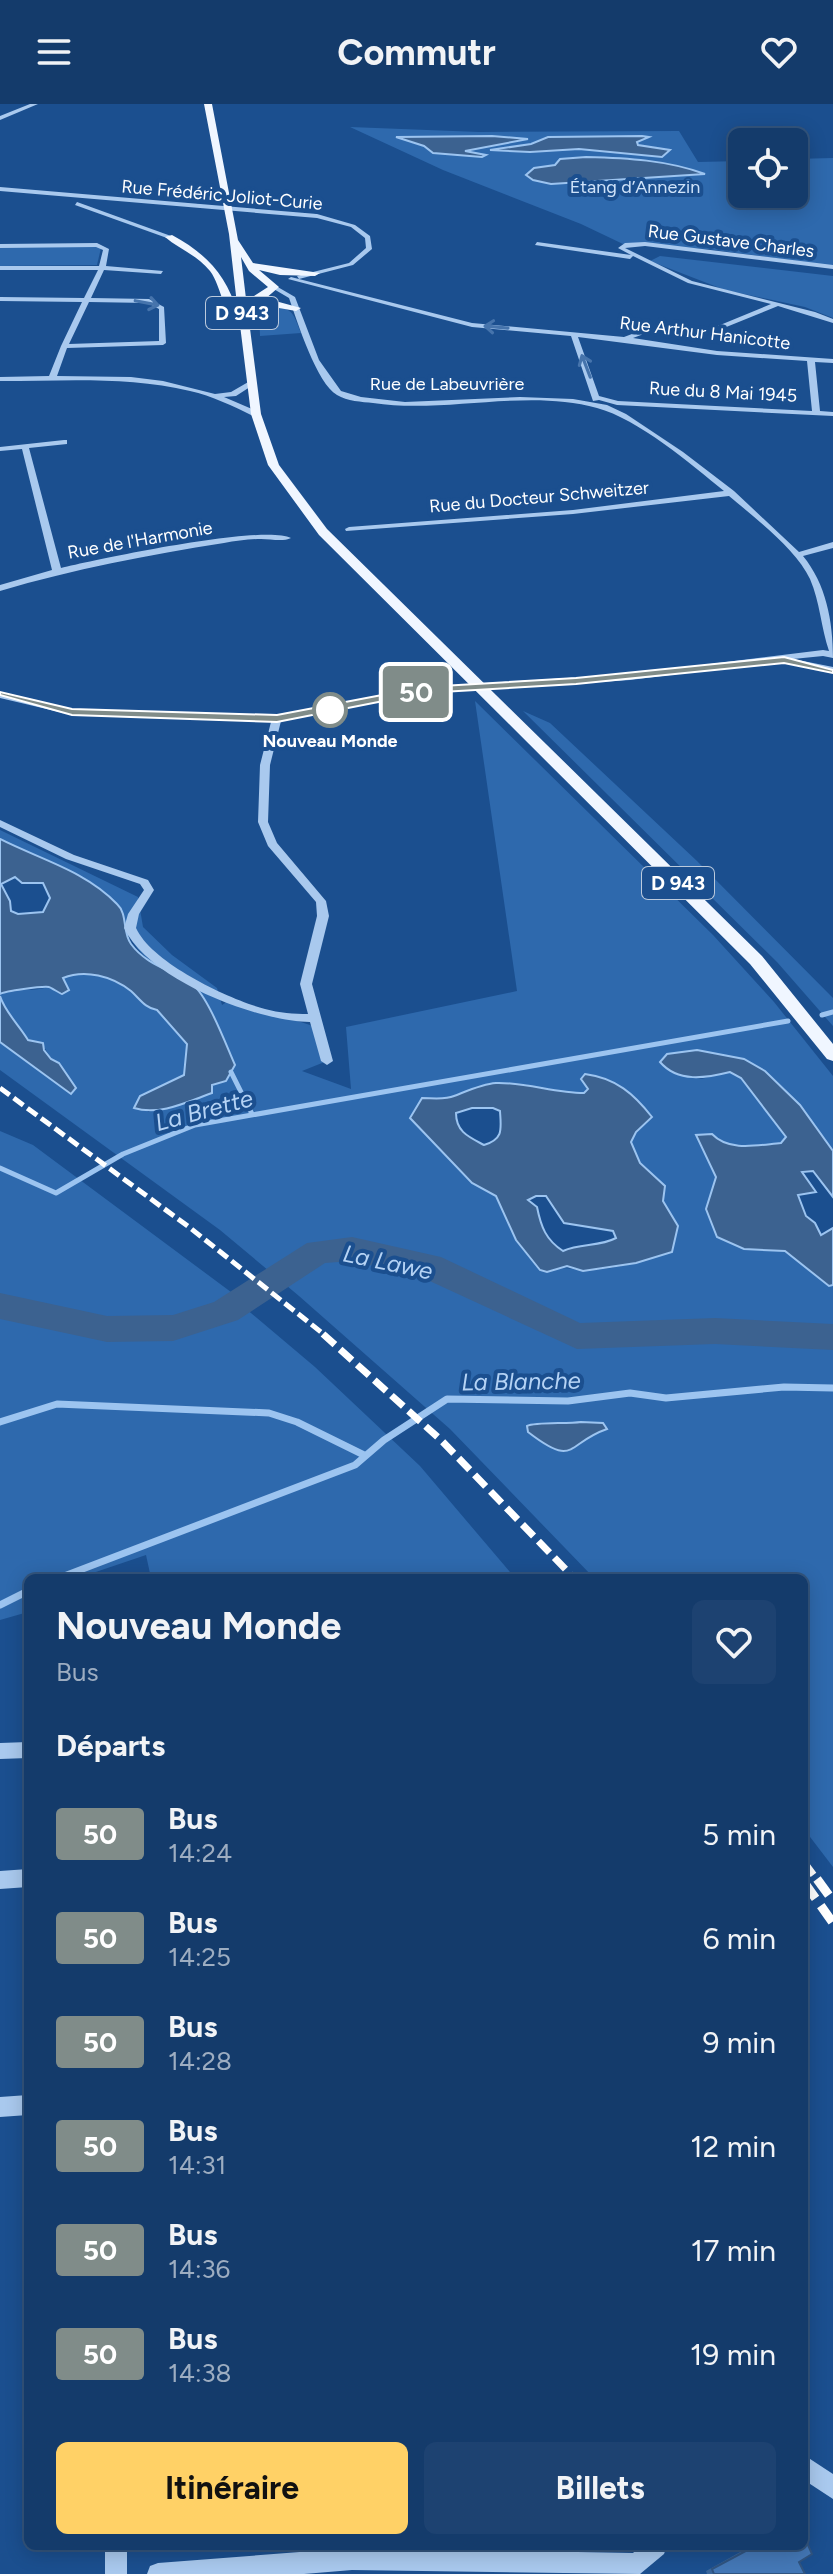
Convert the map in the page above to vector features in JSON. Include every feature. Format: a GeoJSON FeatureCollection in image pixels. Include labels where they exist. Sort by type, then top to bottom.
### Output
{"type":"FeatureCollection","features":[{"type":"Feature","properties":{"kind":"main road","name":"D 943"},"geometry":{"type":"LineString","coordinates":[[208,104],[233,234],[250,383],[256,414],[274,465],[323,532],[756,960],[833,1055]]}},
{"type":"Feature","properties":{"kind":"main road"},"geometry":{"type":"LineString","coordinates":[[169,237],[198,253],[217,271],[235,318],[243,323],[257,298],[274,287],[260,279],[249,265],[233,234]]}},
{"type":"Feature","properties":{"kind":"main road"},"geometry":{"type":"LineString","coordinates":[[249,265],[280,272],[315,273]]}},
{"type":"Feature","properties":{"kind":"main road"},"geometry":{"type":"LineString","coordinates":[[251,309],[279,305],[296,308]]}},
{"type":"Feature","properties":{"kind":"street"},"geometry":{"type":"LineString","coordinates":[[0,118],[35,104]]}},
{"type":"Feature","properties":{"kind":"street"},"geometry":{"type":"LineString","coordinates":[[0,189],[88,202],[169,237]]}},
{"type":"Feature","properties":{"kind":"street","name":"Rue Frédéric Joliot-Curie"},"geometry":{"type":"LineString","coordinates":[[88,202],[243,207],[317,216],[353,226],[368,237],[369,249],[361,259],[335,269],[291,279],[274,287]]}},
{"type":"Feature","properties":{"kind":"street"},"geometry":{"type":"LineString","coordinates":[[537,244],[638,258],[690,282],[813,313],[833,321]]}},
{"type":"Feature","properties":{"kind":"street"},"geometry":{"type":"LineString","coordinates":[[0,246],[101,245],[106,249],[102,268],[64,346],[52,379]]}},
{"type":"Feature","properties":{"kind":"street","name":"Rue Gustave Charles"},"geometry":{"type":"LineString","coordinates":[[638,258],[621,248],[625,245],[733,253],[833,267]]}},
{"type":"Feature","properties":{"kind":"street"},"geometry":{"type":"LineString","coordinates":[[0,268],[102,268],[161,272]]}},
{"type":"Feature","properties":{"kind":"street","name":"Rue Arthur Hanicotte"},"geometry":{"type":"LineString","coordinates":[[291,279],[472,325],[624,339],[717,353],[833,361]]}},
{"type":"Feature","properties":{"kind":"street","name":"Rue de Labeuvrière"},"geometry":{"type":"LineString","coordinates":[[274,287],[292,297],[315,360],[332,388],[357,399],[405,403],[516,399],[608,404]]}},
{"type":"Feature","properties":{"kind":"street"},"geometry":{"type":"LineString","coordinates":[[0,299],[86,299],[157,303],[162,308],[163,343],[154,346],[64,346]]}},
{"type":"Feature","properties":{"kind":"street"},"geometry":{"type":"LineString","coordinates":[[624,339],[664,324],[709,332],[778,304]]}},
{"type":"Feature","properties":{"kind":"street"},"geometry":{"type":"LineString","coordinates":[[574,335],[593,401]]}},
{"type":"Feature","properties":{"kind":"street"},"geometry":{"type":"LineString","coordinates":[[811,361],[816,413]]}},
{"type":"Feature","properties":{"kind":"street"},"geometry":{"type":"LineString","coordinates":[[0,379],[145,379],[169,382],[211,394],[256,414]]}},
{"type":"Feature","properties":{"kind":"street"},"geometry":{"type":"LineString","coordinates":[[211,394],[229,395],[250,383]]}},
{"type":"Feature","properties":{"kind":"street"},"geometry":{"type":"LineString","coordinates":[[0,695],[72,712],[277,719],[424,690],[565,682],[784,660],[814,661],[833,653],[817,587],[807,567],[731,493],[608,404]]}},
{"type":"Feature","properties":{"kind":"street","name":"Rue du 8 Mai 1945"},"geometry":{"type":"LineString","coordinates":[[608,404],[833,414]]}},
{"type":"Feature","properties":{"kind":"street"},"geometry":{"type":"LineString","coordinates":[[0,449],[64,442]]}},
{"type":"Feature","properties":{"kind":"street"},"geometry":{"type":"LineString","coordinates":[[25,446],[57,571]]}},
{"type":"Feature","properties":{"kind":"street","name":"Rue du Docteur Schweitzer"},"geometry":{"type":"LineString","coordinates":[[349,529],[573,512],[731,493]]}},
{"type":"Feature","properties":{"kind":"street","name":"Rue de l'Harmonie"},"geometry":{"type":"LineString","coordinates":[[0,588],[57,571],[216,542],[271,535],[287,538]]}},
{"type":"Feature","properties":{"kind":"street"},"geometry":{"type":"LineString","coordinates":[[796,555],[833,545]]}},
{"type":"Feature","properties":{"kind":"street"},"geometry":{"type":"LineString","coordinates":[[814,661],[829,640]]}},
{"type":"Feature","properties":{"kind":"street"},"geometry":{"type":"LineString","coordinates":[[814,661],[832,677]]}},
{"type":"Feature","properties":{"kind":"street"},"geometry":{"type":"LineString","coordinates":[[277,719],[265,765],[263,822],[272,844],[321,901],[323,916],[306,984],[327,1061]]}},
{"type":"Feature","properties":{"kind":"street"},"geometry":{"type":"LineString","coordinates":[[0,823],[70,857],[144,882],[149,890],[144,903],[130,919],[129,930],[138,943],[157,959],[196,983],[251,1009],[288,1018],[313,1018]]}},
{"type":"Feature","properties":{"kind":"street"},"geometry":{"type":"LineString","coordinates":[[0,1751],[24,1750]]}},
{"type":"Feature","properties":{"kind":"street"},"geometry":{"type":"LineString","coordinates":[[0,1880],[24,1878]]}},
{"type":"Feature","properties":{"kind":"street"},"geometry":{"type":"LineString","coordinates":[[0,2107],[24,2105]]}},
{"type":"Feature","properties":{"kind":"street"},"geometry":{"type":"LineString","coordinates":[[808,2469],[833,2488]]}},
{"type":"Feature","properties":{"kind":"street"},"geometry":{"type":"LineString","coordinates":[[116,2550],[116,2574]]}},
{"type":"Feature","properties":{"kind":"street"},"geometry":{"type":"LineString","coordinates":[[158,2574],[352,2559],[637,2564],[652,2550]]}},
{"type":"Feature","properties":{"kind":"green space","name":"Étang d’Annezin"},"geometry":{"type":"Polygon","coordinates":[[[350,127],[479,132],[679,131],[698,162],[728,161],[728,208],[808,208],[808,159],[833,158],[833,266],[708,249],[623,244],[581,224],[443,170],[350,127]]]}},
{"type":"Feature","properties":{"kind":"green space"},"geometry":{"type":"Polygon","coordinates":[[[0,247],[101,248],[97,265],[0,266],[0,247]]]}},
{"type":"Feature","properties":{"kind":"green space"},"geometry":{"type":"Polygon","coordinates":[[[660,256],[833,276],[833,318],[805,307],[725,290],[650,261],[660,256]]]}},
{"type":"Feature","properties":{"kind":"green space"},"geometry":{"type":"Polygon","coordinates":[[[267,307],[290,312],[301,333],[260,336],[259,311],[267,307]]]}},
{"type":"Feature","properties":{"kind":"green space"},"geometry":{"type":"Polygon","coordinates":[[[475,701],[713,935],[774,1002],[833,1076],[833,1151],[800,1105],[765,1071],[669,1072],[701,1079],[730,1072],[741,1078],[786,1137],[781,1143],[745,1146],[721,1143],[716,1177],[706,1209],[744,1249],[785,1250],[829,1286],[833,1285],[833,1867],[808,1834],[808,1574],[590,1574],[450,1429],[299,1296],[220,1230],[0,1070],[0,1042],[70,1093],[42,1043],[28,1040],[8,1012],[0,994],[11,990],[42,989],[81,972],[102,976],[132,992],[148,1006],[157,1009],[187,1044],[184,1075],[140,1096],[148,1112],[211,1093],[193,985],[146,958],[131,939],[123,912],[0,839],[0,830],[138,897],[143,927],[172,955],[217,988],[222,1005],[231,999],[316,1027],[327,1061],[302,1071],[351,1089],[346,1027],[517,991],[475,701]],[[594,1075],[584,1093],[560,1093],[524,1084],[511,1086],[497,1083],[451,1098],[422,1098],[434,1144],[472,1183],[496,1196],[516,1240],[548,1272],[564,1268],[607,1269],[672,1252],[678,1226],[663,1200],[665,1186],[640,1163],[630,1142],[635,1132],[652,1117],[620,1087],[594,1075]]]}},
{"type":"Feature","properties":{"kind":"green space"},"geometry":{"type":"Polygon","coordinates":[[[523,711],[550,723],[697,861],[833,998],[833,1026],[777,962],[523,711]]]}},
{"type":"Feature","properties":{"kind":"green space"},"geometry":{"type":"Polygon","coordinates":[[[0,1131],[33,1145],[235,1295],[245,1308],[315,1367],[420,1466],[512,1574],[150,1574],[146,1555],[90,1574],[24,1574],[24,1613],[0,1620],[0,1131]]]}},
{"type":"Feature","properties":{"kind":"shaded area"},"geometry":{"type":"Polygon","coordinates":[[[492,136],[528,139],[465,151],[486,155],[482,157],[433,153],[424,146],[396,137],[492,136]]]}},
{"type":"Feature","properties":{"kind":"shaded area"},"geometry":{"type":"Polygon","coordinates":[[[548,137],[649,137],[637,142],[638,145],[670,150],[662,157],[579,149],[530,152],[490,150],[531,144],[548,137]]]}},
{"type":"Feature","properties":{"kind":"shaded area"},"geometry":{"type":"Polygon","coordinates":[[[586,157],[661,163],[705,174],[551,184],[526,175],[534,168],[555,165],[560,159],[586,157]]]}},
{"type":"Feature","properties":{"kind":"shaded area"},"geometry":{"type":"Polygon","coordinates":[[[0,839],[77,874],[117,904],[123,913],[128,939],[137,951],[198,990],[235,1065],[226,1081],[212,1085],[212,1093],[163,1109],[134,1108],[140,1096],[184,1075],[187,1044],[157,1010],[115,981],[89,974],[63,978],[69,990],[62,994],[45,987],[0,994],[0,839]],[[15,877],[1,884],[10,901],[11,911],[18,914],[43,912],[50,898],[43,883],[22,883],[15,877]]]}},
{"type":"Feature","properties":{"kind":"shaded area"},"geometry":{"type":"Polygon","coordinates":[[[0,996],[28,1040],[43,1043],[51,1059],[59,1063],[76,1088],[71,1094],[0,1042],[0,996]]]}},
{"type":"Feature","properties":{"kind":"shaded area"},"geometry":{"type":"Polygon","coordinates":[[[697,1050],[744,1059],[765,1071],[800,1105],[833,1151],[833,1197],[813,1171],[802,1172],[816,1192],[798,1195],[806,1216],[815,1223],[821,1235],[833,1228],[833,1285],[829,1286],[785,1251],[744,1249],[717,1237],[706,1209],[716,1177],[696,1135],[712,1134],[727,1143],[744,1146],[781,1143],[786,1137],[741,1078],[730,1072],[702,1077],[684,1076],[667,1069],[660,1062],[667,1054],[697,1050]]]}},
{"type":"Feature","properties":{"kind":"shaded area"},"geometry":{"type":"Polygon","coordinates":[[[585,1074],[615,1083],[631,1094],[652,1117],[636,1132],[631,1142],[640,1163],[665,1186],[663,1201],[678,1226],[672,1252],[636,1263],[583,1271],[567,1266],[547,1272],[540,1270],[516,1240],[496,1196],[472,1183],[410,1118],[422,1098],[450,1097],[496,1083],[584,1093],[588,1089],[581,1079],[585,1074]],[[472,1108],[456,1113],[458,1125],[484,1145],[495,1140],[501,1128],[500,1111],[472,1108]],[[546,1196],[528,1200],[537,1207],[548,1238],[563,1251],[616,1238],[613,1231],[564,1223],[546,1196]]]}},
{"type":"Feature","properties":{"kind":"shaded area"},"geometry":{"type":"Polygon","coordinates":[[[603,1423],[607,1429],[563,1451],[543,1443],[528,1432],[527,1426],[537,1424],[603,1423]]]}},
{"type":"Feature","properties":{"kind":"building"},"geometry":{"type":"Polygon","coordinates":[[[808,2545],[812,2554],[799,2562],[805,2574],[714,2574],[712,2569],[748,2550],[808,2550],[808,2545]]]}},
{"type":"Feature","properties":{"kind":"waterway"},"geometry":{"type":"LineString","coordinates":[[822,1015],[833,1012]]}},
{"type":"Feature","properties":{"kind":"waterway","name":"La Brette"},"geometry":{"type":"LineString","coordinates":[[0,1168],[56,1193],[123,1154],[195,1125],[788,1021]]}},
{"type":"Feature","properties":{"kind":"waterway","name":"La Brette"},"geometry":{"type":"LineString","coordinates":[[231,1072],[252,1114]]}},
{"type":"Feature","properties":{"kind":"waterway","name":"La Lawe"},"geometry":{"type":"LineString","coordinates":[[0,1306],[107,1329],[173,1328],[226,1311],[318,1252],[352,1249],[429,1266],[577,1336],[715,1331],[833,1337]]}},
{"type":"Feature","properties":{"kind":"waterway","name":"La Blanche"},"geometry":{"type":"LineString","coordinates":[[69,1574],[355,1465],[384,1440],[447,1399],[568,1401],[630,1393],[666,1398],[784,1387],[833,1388]]}},
{"type":"Feature","properties":{"kind":"waterway"},"geometry":{"type":"LineString","coordinates":[[0,1422],[57,1404],[269,1413],[297,1422],[364,1455]]}},
{"type":"Feature","properties":{"kind":"waterway","name":"La Blanche"},"geometry":{"type":"LineString","coordinates":[[0,1605],[24,1593]]}},
{"type":"Feature","properties":{"kind":"railway"},"geometry":{"type":"LineString","coordinates":[[0,1088],[189,1227],[326,1336]]}},
{"type":"Feature","properties":{"kind":"railway"},"geometry":{"type":"LineString","coordinates":[[323,1334],[442,1441],[570,1574]]}},
{"type":"Feature","properties":{"kind":"railway"},"geometry":{"type":"LineString","coordinates":[[808,1867],[818,1881]]}},
{"type":"Feature","properties":{"kind":"railway"},"geometry":{"type":"LineString","coordinates":[[817,1879],[833,1901]]}},
{"type":"Feature","properties":{"kind":"railway"},"geometry":{"type":"LineString","coordinates":[[808,1888],[833,1923]]}},
{"type":"Feature","properties":{"kind":"bus line","name":"50"},"geometry":{"type":"LineString","coordinates":[[0,695],[72,712],[277,719],[424,690],[469,686],[531,685],[630,677],[784,660],[833,670]]}},
{"type":"Feature","properties":{"kind":"place","name":"Nouveau Monde"},"geometry":{"type":"Point","coordinates":[330,710]}}]}
